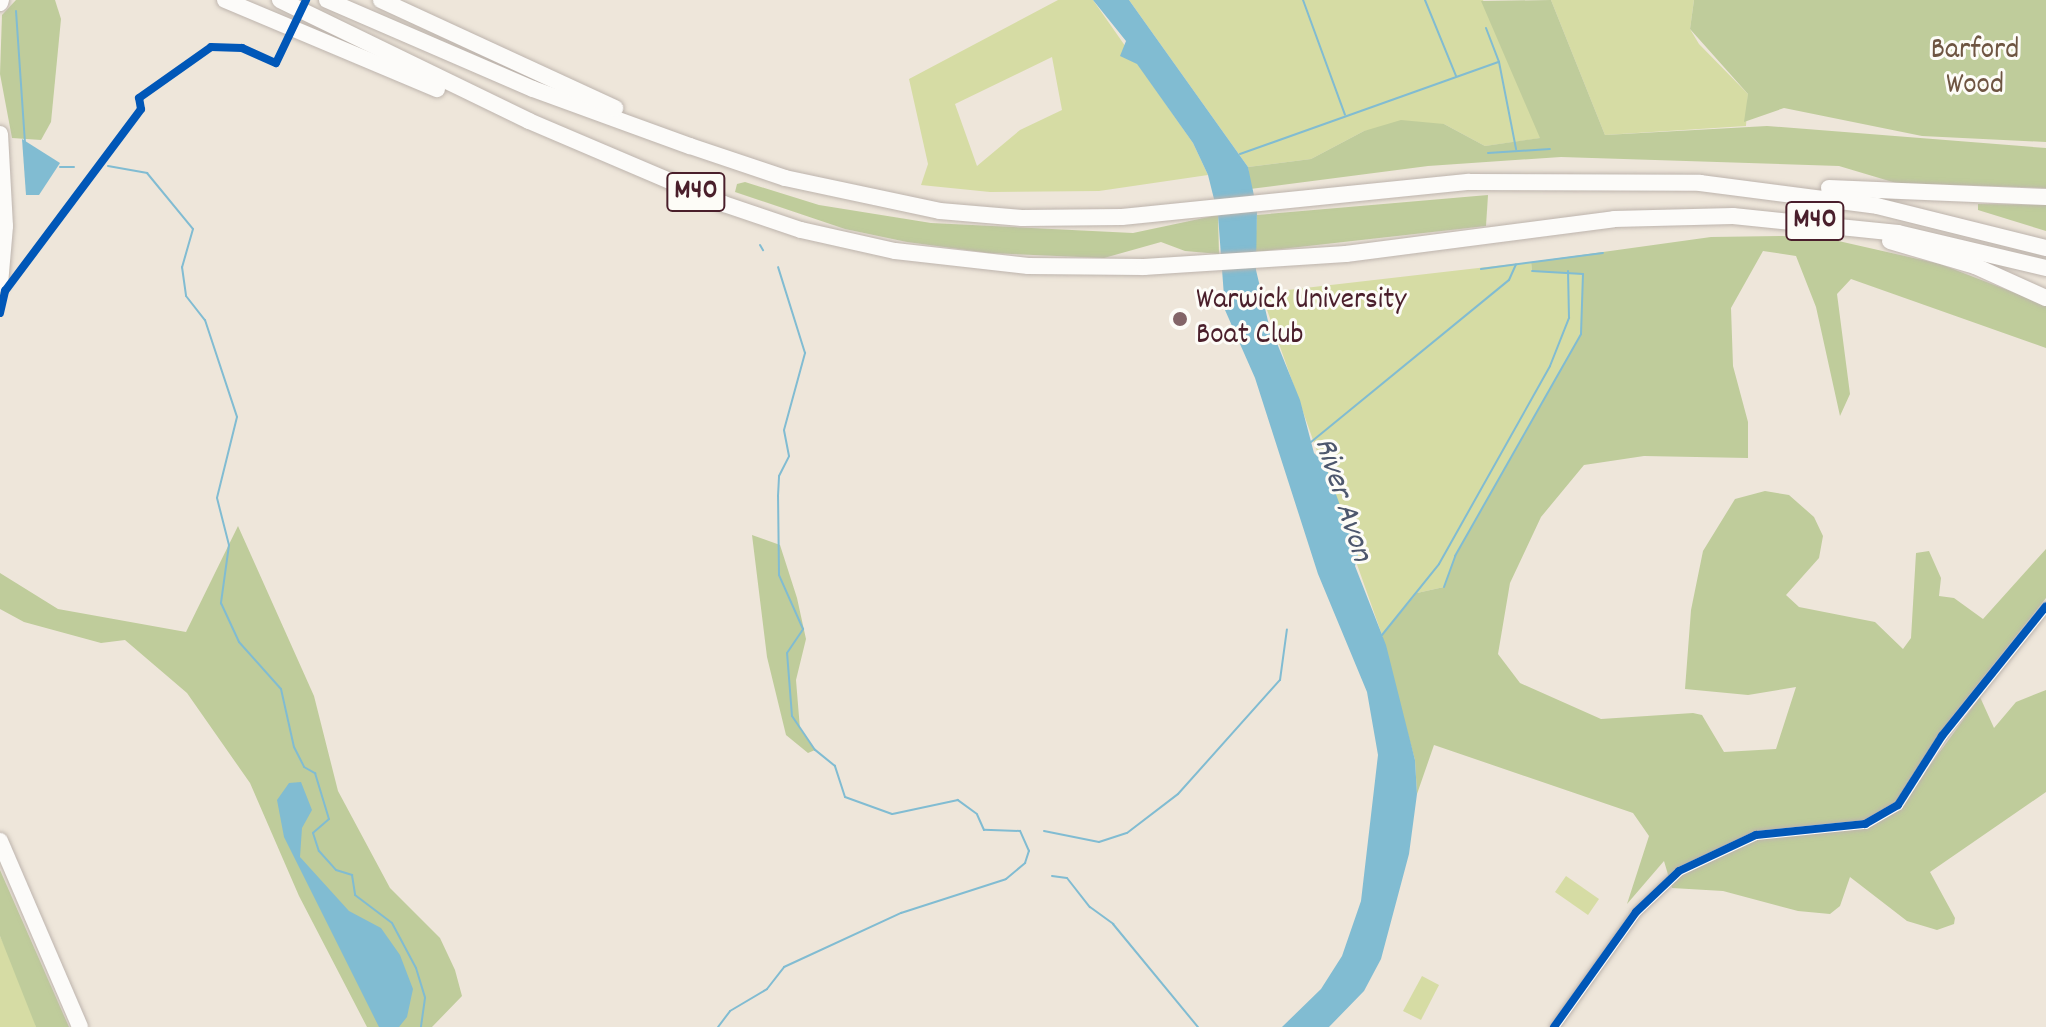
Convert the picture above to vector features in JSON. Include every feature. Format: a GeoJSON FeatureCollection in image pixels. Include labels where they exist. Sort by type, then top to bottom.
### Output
{"type":"FeatureCollection","features":[{"type":"Feature","properties":{"kind":"highway","name":"M40"},"geometry":{"type":"LineString","coordinates":[[225,0],[477,105],[529,121]]}},
{"type":"Feature","properties":{"kind":"highway","name":"M40"},"geometry":{"type":"LineString","coordinates":[[280,0],[529,121],[732,207],[833,238],[985,262],[1144,267],[1294,259],[1580,222],[1764,217],[1912,235],[2046,268]]}},
{"type":"Feature","properties":{"kind":"highway","name":"M40"},"geometry":{"type":"LineString","coordinates":[[327,0],[533,89],[690,146],[785,178],[940,211],[1048,219],[1145,216],[1469,182],[1553,180],[2046,197]]}},
{"type":"Feature","properties":{"kind":"highway","name":"M40"},"geometry":{"type":"LineString","coordinates":[[381,0],[535,75],[664,127],[690,146]]}},
{"type":"Feature","properties":{"kind":"highway"},"geometry":{"type":"LineString","coordinates":[[0,134],[5,226],[0,284]]}},
{"type":"Feature","properties":{"kind":"highway","name":"M40"},"geometry":{"type":"LineString","coordinates":[[1755,187],[1877,206],[2046,248]]}},
{"type":"Feature","properties":{"kind":"highway","name":"M40"},"geometry":{"type":"LineString","coordinates":[[1764,217],[1931,251],[2046,298]]}},
{"type":"Feature","properties":{"kind":"highway"},"geometry":{"type":"LineString","coordinates":[[0,841],[80,1027]]}},
{"type":"Feature","properties":{"kind":"street"},"geometry":{"type":"LineString","coordinates":[[1554,1027],[1636,912],[1679,871],[1756,835],[1865,824],[1898,805],[1942,736],[2046,606]]}},
{"type":"Feature","properties":{"kind":"green space"},"geometry":{"type":"Polygon","coordinates":[[[16,0],[55,0],[61,19],[51,122],[41,140],[12,138],[0,74],[2,15],[16,0]]]}},
{"type":"Feature","properties":{"kind":"green space"},"geometry":{"type":"Polygon","coordinates":[[[1058,0],[1093,0],[1193,143],[1208,175],[1099,191],[990,192],[921,185],[928,164],[909,79],[1058,0]],[[1052,57],[955,104],[977,166],[1020,130],[1062,110],[1052,57]]]}},
{"type":"Feature","properties":{"kind":"green space"},"geometry":{"type":"Polygon","coordinates":[[[1129,0],[1483,0],[1541,138],[1485,146],[1444,124],[1364,131],[1311,159],[1248,167],[1129,0]]]}},
{"type":"Feature","properties":{"kind":"green space"},"geometry":{"type":"Polygon","coordinates":[[[1551,0],[1694,0],[1690,29],[1699,44],[1748,94],[1746,126],[1605,135],[1551,0]]]}},
{"type":"Feature","properties":{"kind":"green space"},"geometry":{"type":"Polygon","coordinates":[[[1551,0],[1605,135],[1767,126],[2046,148],[2046,188],[1896,183],[1839,166],[1561,157],[1428,166],[1250,189],[1248,167],[1311,159],[1364,131],[1401,120],[1444,124],[1485,146],[1540,138],[1481,1],[1551,0]]]}},
{"type":"Feature","properties":{"kind":"green space","name":"Barford Wood"},"geometry":{"type":"Polygon","coordinates":[[[1694,0],[2046,0],[2046,142],[1922,136],[1784,108],[1744,122],[1748,94],[1690,29],[1694,0]]]}},
{"type":"Feature","properties":{"kind":"green space"},"geometry":{"type":"Polygon","coordinates":[[[745,182],[819,205],[931,223],[1133,233],[1218,215],[1219,254],[1185,251],[1161,242],[1104,258],[989,253],[907,242],[845,229],[735,192],[737,184],[745,182]]]}},
{"type":"Feature","properties":{"kind":"green space"},"geometry":{"type":"Polygon","coordinates":[[[1488,195],[1486,226],[1255,252],[1257,215],[1488,195]]]}},
{"type":"Feature","properties":{"kind":"green space"},"geometry":{"type":"Polygon","coordinates":[[[1978,204],[2046,205],[2046,231],[1978,210],[1978,204]]]}},
{"type":"Feature","properties":{"kind":"green space"},"geometry":{"type":"Polygon","coordinates":[[[1782,236],[1834,240],[1940,264],[2028,298],[2046,306],[2046,348],[1851,279],[1837,294],[1850,394],[1840,416],[1816,307],[1796,256],[1763,251],[1731,308],[1733,366],[1748,422],[1748,458],[1644,456],[1584,465],[1541,517],[1510,583],[1498,654],[1520,683],[1601,719],[1693,713],[1702,715],[1724,752],[1776,749],[1796,687],[1748,695],[1685,689],[1691,610],[1703,551],[1735,499],[1765,491],[1789,495],[1814,517],[1823,536],[1819,558],[1786,595],[1799,607],[1875,622],[1903,649],[1911,638],[1916,553],[1929,551],[1941,578],[1939,596],[1954,598],[1983,619],[2046,549],[2046,598],[1950,719],[1922,765],[1928,768],[1980,697],[1994,728],[2016,702],[2046,690],[2046,792],[1930,872],[1955,918],[1954,924],[1937,930],[1907,921],[1850,877],[1840,906],[1830,914],[1798,911],[1723,891],[1672,888],[1664,861],[1627,904],[1649,836],[1633,813],[1434,745],[1417,794],[1415,760],[1382,635],[1417,593],[1444,587],[1455,556],[1581,334],[1583,274],[1532,271],[1531,262],[1711,237],[1782,236]]]}},
{"type":"Feature","properties":{"kind":"green space"},"geometry":{"type":"Polygon","coordinates":[[[1531,262],[1532,271],[1583,274],[1581,334],[1455,556],[1444,587],[1417,593],[1382,635],[1261,293],[1531,262]]]}},
{"type":"Feature","properties":{"kind":"green space"},"geometry":{"type":"Polygon","coordinates":[[[238,526],[314,696],[338,791],[390,888],[440,938],[455,970],[462,996],[432,1027],[367,1027],[299,896],[250,783],[187,693],[125,640],[101,643],[24,622],[0,609],[0,573],[58,609],[186,632],[238,526]]]}},
{"type":"Feature","properties":{"kind":"green space"},"geometry":{"type":"Polygon","coordinates":[[[752,535],[780,545],[797,598],[806,639],[796,680],[800,729],[815,750],[808,753],[786,735],[767,657],[752,535]]]}},
{"type":"Feature","properties":{"kind":"green space"},"geometry":{"type":"Polygon","coordinates":[[[0,870],[69,1027],[36,1027],[0,936],[0,870]]]}},
{"type":"Feature","properties":{"kind":"green space"},"geometry":{"type":"Polygon","coordinates":[[[1566,876],[1599,899],[1588,915],[1555,892],[1566,876]]]}},
{"type":"Feature","properties":{"kind":"green space"},"geometry":{"type":"Polygon","coordinates":[[[0,936],[28,997],[36,1027],[0,1027],[0,936]]]}},
{"type":"Feature","properties":{"kind":"green space"},"geometry":{"type":"Polygon","coordinates":[[[1422,976],[1439,985],[1421,1020],[1403,1011],[1422,976]]]}},
{"type":"Feature","properties":{"kind":"water"},"geometry":{"type":"Polygon","coordinates":[[[1093,0],[1129,0],[1248,167],[1257,210],[1256,270],[1268,321],[1300,400],[1314,453],[1325,464],[1358,555],[1355,566],[1386,645],[1415,760],[1417,794],[1409,854],[1381,959],[1364,991],[1329,1027],[1282,1027],[1321,989],[1342,956],[1361,901],[1378,755],[1367,692],[1318,574],[1255,378],[1225,310],[1218,215],[1208,175],[1193,143],[1137,64],[1120,56],[1126,41],[1093,0]]]}},
{"type":"Feature","properties":{"kind":"water"},"geometry":{"type":"Polygon","coordinates":[[[22,139],[60,163],[39,195],[26,195],[22,139]]]}},
{"type":"Feature","properties":{"kind":"water"},"geometry":{"type":"Polygon","coordinates":[[[301,782],[312,810],[302,828],[300,857],[349,911],[381,928],[400,955],[413,989],[407,1017],[399,1027],[379,1027],[284,837],[277,800],[289,783],[301,782]]]}},
{"type":"Feature","properties":{"kind":"waterway"},"geometry":{"type":"LineString","coordinates":[[1303,0],[1345,115]]}},
{"type":"Feature","properties":{"kind":"waterway"},"geometry":{"type":"LineString","coordinates":[[1425,0],[1456,76]]}},
{"type":"Feature","properties":{"kind":"waterway"},"geometry":{"type":"LineString","coordinates":[[16,11],[25,142]]}},
{"type":"Feature","properties":{"kind":"waterway"},"geometry":{"type":"LineString","coordinates":[[1486,28],[1499,62],[1516,149]]}},
{"type":"Feature","properties":{"kind":"waterway"},"geometry":{"type":"LineString","coordinates":[[1240,154],[1499,62]]}},
{"type":"Feature","properties":{"kind":"waterway"},"geometry":{"type":"LineString","coordinates":[[1488,153],[1550,149]]}},
{"type":"Feature","properties":{"kind":"waterway"},"geometry":{"type":"LineString","coordinates":[[108,166],[147,173],[193,229],[182,267],[186,296],[205,320],[237,417],[217,498],[229,545],[221,603],[239,642],[281,689],[294,747],[304,767],[315,773],[329,819],[313,833],[319,851],[336,870],[352,875],[355,895],[392,923],[416,968],[425,998],[421,1027]]}},
{"type":"Feature","properties":{"kind":"waterway"},"geometry":{"type":"LineString","coordinates":[[60,167],[74,167]]}},
{"type":"Feature","properties":{"kind":"waterway"},"geometry":{"type":"LineString","coordinates":[[760,245],[763,250]]}},
{"type":"Feature","properties":{"kind":"waterway"},"geometry":{"type":"LineString","coordinates":[[1481,269],[1603,253]]}},
{"type":"Feature","properties":{"kind":"waterway","name":"River Avon"},"geometry":{"type":"LineString","coordinates":[[1311,442],[1509,280],[1516,264]]}},
{"type":"Feature","properties":{"kind":"waterway"},"geometry":{"type":"LineString","coordinates":[[718,1027],[730,1011],[767,989],[784,967],[901,913],[1006,879],[1025,863],[1029,851],[1020,831],[984,830],[977,814],[958,800],[892,814],[845,797],[835,766],[815,750],[792,716],[787,653],[803,629],[779,575],[778,496],[779,476],[789,456],[784,430],[805,353],[778,267]]}},
{"type":"Feature","properties":{"kind":"waterway"},"geometry":{"type":"LineString","coordinates":[[1444,587],[1455,556],[1581,334],[1583,274],[1532,271]]}},
{"type":"Feature","properties":{"kind":"waterway"},"geometry":{"type":"LineString","coordinates":[[1382,635],[1439,564],[1550,366],[1569,318],[1568,271]]}},
{"type":"Feature","properties":{"kind":"waterway"},"geometry":{"type":"LineString","coordinates":[[1044,831],[1099,842],[1127,833],[1178,794],[1280,680],[1287,629]]}},
{"type":"Feature","properties":{"kind":"waterway"},"geometry":{"type":"LineString","coordinates":[[1052,876],[1067,878],[1090,907],[1113,924],[1198,1027]]}},
{"type":"Feature","properties":{"kind":"cycle path"},"geometry":{"type":"LineString","coordinates":[[0,313],[5,291],[141,109],[139,98],[211,47],[242,48],[276,63],[306,0]]}},
{"type":"Feature","properties":{"kind":"cycle path"},"geometry":{"type":"LineString","coordinates":[[1554,1027],[1636,912],[1679,871],[1756,835],[1865,824],[1898,805],[1942,736],[2046,606]]}},
{"type":"Feature","properties":{"kind":"place","name":"Warwick University Boat Club"},"geometry":{"type":"Point","coordinates":[1180,319]}}]}
